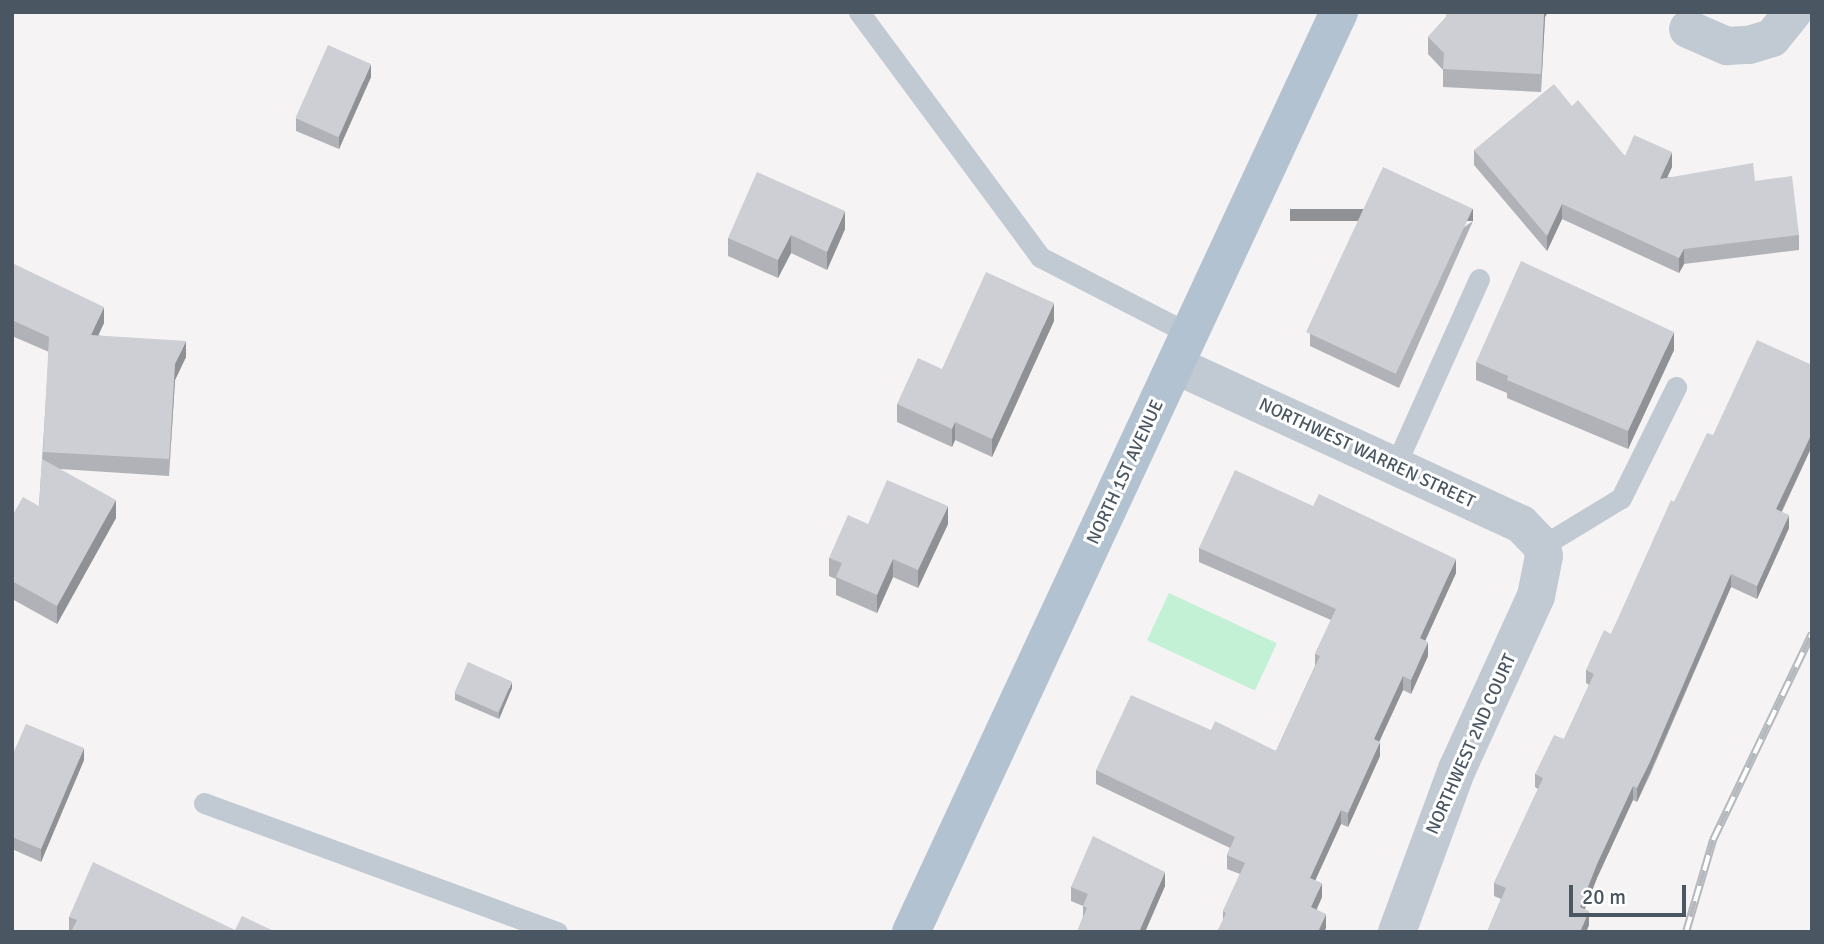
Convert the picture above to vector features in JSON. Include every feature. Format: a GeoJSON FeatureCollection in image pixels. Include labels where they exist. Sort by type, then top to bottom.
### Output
{"type":"FeatureCollection","features":[{"type":"Feature","properties":{"kind":"main road","name":"NORTH 1ST AVENUE"},"geometry":{"type":"LineString","coordinates":[[911,932],[1339,12]]}},
{"type":"Feature","properties":{"kind":"street"},"geometry":{"type":"LineString","coordinates":[[1688,29],[1727,46],[1749,46],[1772,38],[1793,12]]}},
{"type":"Feature","properties":{"kind":"street","name":"NORTHWEST WARREN STREET"},"geometry":{"type":"LineString","coordinates":[[1183,349],[1395,466],[1521,524],[1543,551]]}},
{"type":"Feature","properties":{"kind":"street","name":"NORTHWEST 2ND COURT"},"geometry":{"type":"LineString","coordinates":[[1397,932],[1457,769],[1536,596],[1543,551]]}},
{"type":"Feature","properties":{"kind":"lane"},"geometry":{"type":"LineString","coordinates":[[859,12],[1040,257],[1183,349]]}},
{"type":"Feature","properties":{"kind":"lane"},"geometry":{"type":"LineString","coordinates":[[1395,466],[1479,279]]}},
{"type":"Feature","properties":{"kind":"lane"},"geometry":{"type":"LineString","coordinates":[[1543,551],[1621,498],[1676,387]]}},
{"type":"Feature","properties":{"kind":"lane"},"geometry":{"type":"LineString","coordinates":[[204,803],[557,932]]}},
{"type":"Feature","properties":{"kind":"green space"},"geometry":{"type":"Polygon","coordinates":[[[1169,593],[1277,643],[1255,690],[1147,640],[1169,593]]]}},
{"type":"Feature","properties":{"kind":"building"},"geometry":{"type":"Polygon","coordinates":[[[1447,12],[1544,12],[1541,74],[1443,69],[1444,53],[1428,37],[1446,17],[1447,12]]]}},
{"type":"Feature","properties":{"kind":"building"},"geometry":{"type":"Polygon","coordinates":[[[328,45],[371,64],[338,137],[295,118],[328,45]]]}},
{"type":"Feature","properties":{"kind":"building"},"geometry":{"type":"Polygon","coordinates":[[[1554,84],[1572,106],[1578,100],[1625,156],[1634,135],[1672,152],[1660,179],[1753,163],[1755,181],[1792,176],[1799,235],[1684,249],[1679,258],[1562,204],[1547,236],[1474,150],[1554,84]]]}},
{"type":"Feature","properties":{"kind":"building"},"geometry":{"type":"Polygon","coordinates":[[[1383,167],[1473,209],[1396,374],[1306,332],[1383,167]]]}},
{"type":"Feature","properties":{"kind":"building"},"geometry":{"type":"Polygon","coordinates":[[[757,172],[845,211],[827,252],[791,235],[778,260],[728,238],[757,172]]]}},
{"type":"Feature","properties":{"kind":"building"},"geometry":{"type":"Polygon","coordinates":[[[1521,261],[1674,332],[1628,431],[1507,380],[1508,376],[1476,362],[1521,261]]]}},
{"type":"Feature","properties":{"kind":"building"},"geometry":{"type":"Polygon","coordinates":[[[12,263],[104,307],[91,335],[186,341],[175,364],[169,459],[43,452],[49,337],[12,320],[12,263]]]}},
{"type":"Feature","properties":{"kind":"building"},"geometry":{"type":"Polygon","coordinates":[[[986,272],[1054,303],[992,439],[955,422],[952,429],[897,404],[918,358],[942,369],[986,272]]]}},
{"type":"Feature","properties":{"kind":"building"},"geometry":{"type":"Polygon","coordinates":[[[1757,340],[1812,365],[1812,433],[1776,509],[1789,515],[1757,586],[1731,574],[1650,762],[1637,788],[1633,786],[1597,864],[1580,907],[1589,911],[1580,932],[1487,932],[1506,888],[1494,883],[1543,778],[1535,774],[1554,735],[1564,739],[1594,674],[1586,670],[1604,630],[1611,634],[1671,500],[1674,502],[1707,433],[1713,435],[1757,340]]]}},
{"type":"Feature","properties":{"kind":"building"},"geometry":{"type":"Polygon","coordinates":[[[42,459],[116,500],[57,606],[12,581],[12,516],[23,497],[39,506],[42,459]]]}},
{"type":"Feature","properties":{"kind":"building"},"geometry":{"type":"Polygon","coordinates":[[[1235,470],[1313,506],[1319,494],[1456,559],[1420,638],[1428,642],[1411,680],[1403,676],[1374,739],[1380,742],[1348,813],[1341,810],[1310,878],[1322,883],[1311,907],[1326,914],[1318,932],[1217,932],[1226,913],[1223,911],[1245,863],[1227,855],[1235,837],[1096,770],[1131,695],[1211,730],[1215,721],[1276,751],[1320,656],[1315,654],[1336,609],[1199,548],[1235,470]]]}},
{"type":"Feature","properties":{"kind":"building"},"geometry":{"type":"Polygon","coordinates":[[[887,480],[948,506],[918,570],[893,559],[877,595],[836,577],[842,563],[829,558],[848,515],[868,524],[887,480]]]}},
{"type":"Feature","properties":{"kind":"building"},"geometry":{"type":"Polygon","coordinates":[[[468,662],[512,682],[498,713],[454,693],[468,662]]]}},
{"type":"Feature","properties":{"kind":"building"},"geometry":{"type":"Polygon","coordinates":[[[26,724],[84,748],[41,849],[12,837],[12,756],[26,724]]]}},
{"type":"Feature","properties":{"kind":"building"},"geometry":{"type":"Polygon","coordinates":[[[1093,836],[1165,872],[1139,932],[1077,932],[1087,908],[1083,906],[1088,894],[1071,887],[1093,836]]]}},
{"type":"Feature","properties":{"kind":"building"},"geometry":{"type":"Polygon","coordinates":[[[93,862],[235,930],[242,916],[276,932],[76,932],[72,930],[77,920],[69,917],[93,862]]]}},
{"type":"Feature","properties":{"kind":"railway"},"geometry":{"type":"LineString","coordinates":[[1686,932],[1713,840],[1812,633]]}}]}
